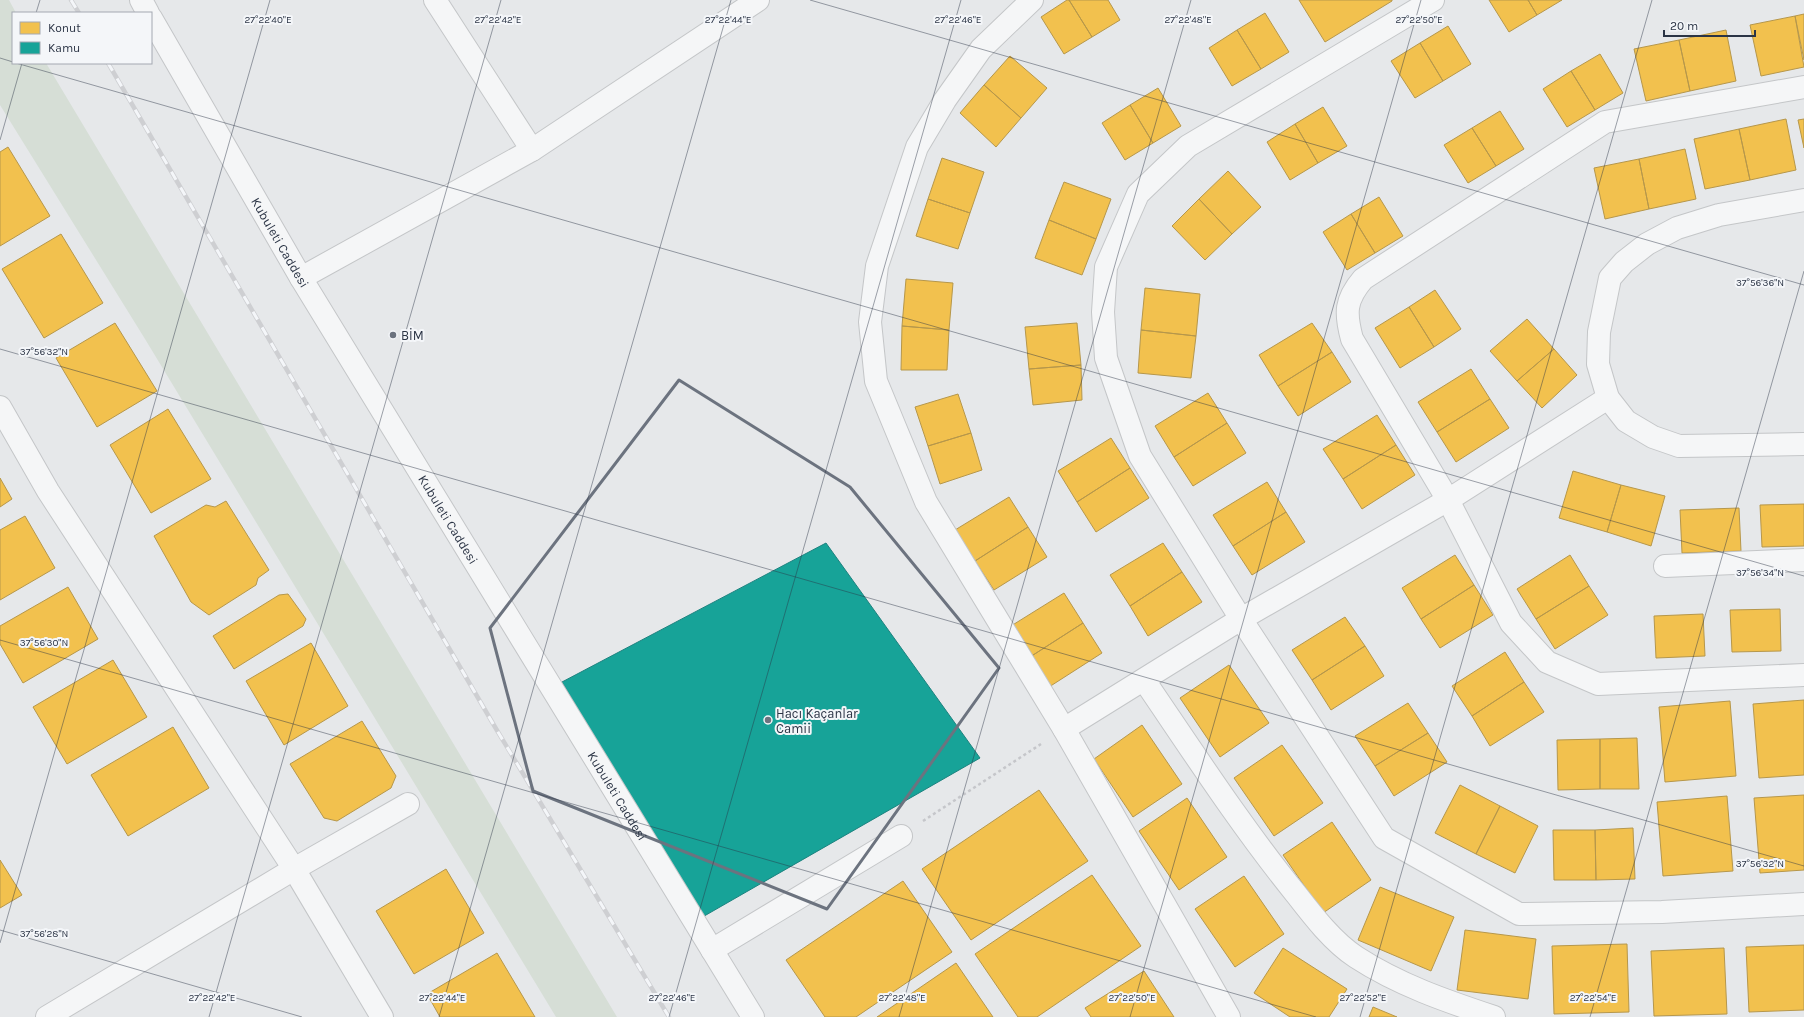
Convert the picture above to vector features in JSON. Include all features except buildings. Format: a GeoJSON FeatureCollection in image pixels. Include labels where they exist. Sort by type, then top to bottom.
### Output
{"type":"FeatureCollection","features":[{"type":"Feature","properties":{"kind":"street"},"geometry":{"type":"LineString","coordinates":[[141,0],[147,12]]}},
{"type":"Feature","properties":{"kind":"street"},"geometry":{"type":"LineString","coordinates":[[435,0],[532,150]]}},
{"type":"Feature","properties":{"kind":"street"},"geometry":{"type":"LineString","coordinates":[[301,278],[532,150],[758,0]]}},
{"type":"Feature","properties":{"kind":"street"},"geometry":{"type":"LineString","coordinates":[[1032,0],[981,49],[945,100],[917,148],[877,266],[870,322],[876,381],[926,502],[1064,729],[1229,1017]]}},
{"type":"Feature","properties":{"kind":"street"},"geometry":{"type":"LineString","coordinates":[[1433,0],[1188,146],[1138,194],[1106,267],[1103,312],[1106,358],[1140,456],[1241,619],[1384,838],[1519,914],[1662,912],[1804,904]]}},
{"type":"Feature","properties":{"kind":"street","name":"Kubuleti Caddesi"},"geometry":{"type":"LineString","coordinates":[[152,20],[301,278],[753,1017]]}},
{"type":"Feature","properties":{"kind":"street"},"geometry":{"type":"LineString","coordinates":[[1804,87],[1605,122],[1363,279],[1353,291],[1347,309],[1347,322],[1352,339],[1448,500],[1511,623],[1547,662],[1598,684],[1804,675]]}},
{"type":"Feature","properties":{"kind":"street"},"geometry":{"type":"LineString","coordinates":[[1804,200],[1719,215],[1677,228],[1647,244],[1624,262],[1610,278],[1598,332],[1598,364],[1608,398],[1626,421],[1653,437],[1679,446],[1804,444]]}},
{"type":"Feature","properties":{"kind":"street"},"geometry":{"type":"LineString","coordinates":[[1064,729],[1241,619],[1448,500],[1608,398]]}},
{"type":"Feature","properties":{"kind":"street"},"geometry":{"type":"LineString","coordinates":[[0,407],[48,491],[294,869],[382,1017]]}},
{"type":"Feature","properties":{"kind":"street"},"geometry":{"type":"LineString","coordinates":[[1665,566],[1804,560]]}},
{"type":"Feature","properties":{"kind":"street"},"geometry":{"type":"LineString","coordinates":[[1144,680],[1273,867],[1323,927],[1355,956],[1392,978],[1438,999],[1494,1017]]}},
{"type":"Feature","properties":{"kind":"street"},"geometry":{"type":"LineString","coordinates":[[47,1017],[294,869],[408,804]]}},
{"type":"Feature","properties":{"kind":"street"},"geometry":{"type":"LineString","coordinates":[[712,950],[901,836]]}},
{"type":"Feature","properties":{"kind":"path"},"geometry":{"type":"LineString","coordinates":[[901,836],[1064,729]]}},
{"type":"Feature","properties":{"kind":"highlighted area"},"geometry":{"type":"Polygon","coordinates":[[[679,380],[850,487],[999,668],[827,909],[533,791],[490,628],[679,380]]]}},
{"type":"Feature","properties":{"kind":"shaded area"},"geometry":{"type":"Polygon","coordinates":[[[0,0],[9,0],[15,12],[12,12],[12,64],[47,64],[617,1017],[556,1017],[145,339],[0,105],[0,0]]]}},
{"type":"Feature","properties":{"kind":"railway"},"geometry":{"type":"LineString","coordinates":[[71,0],[78,12]]}},
{"type":"Feature","properties":{"kind":"railway"},"geometry":{"type":"LineString","coordinates":[[109,64],[495,727],[669,1017]]}},
{"type":"Feature","properties":{"kind":"place","name":"BİM"},"geometry":{"type":"Point","coordinates":[393,335]}},
{"type":"Feature","properties":{"kind":"place","name":"Hacı Kaçanlar Camii"},"geometry":{"type":"Point","coordinates":[768,720]}}]}
